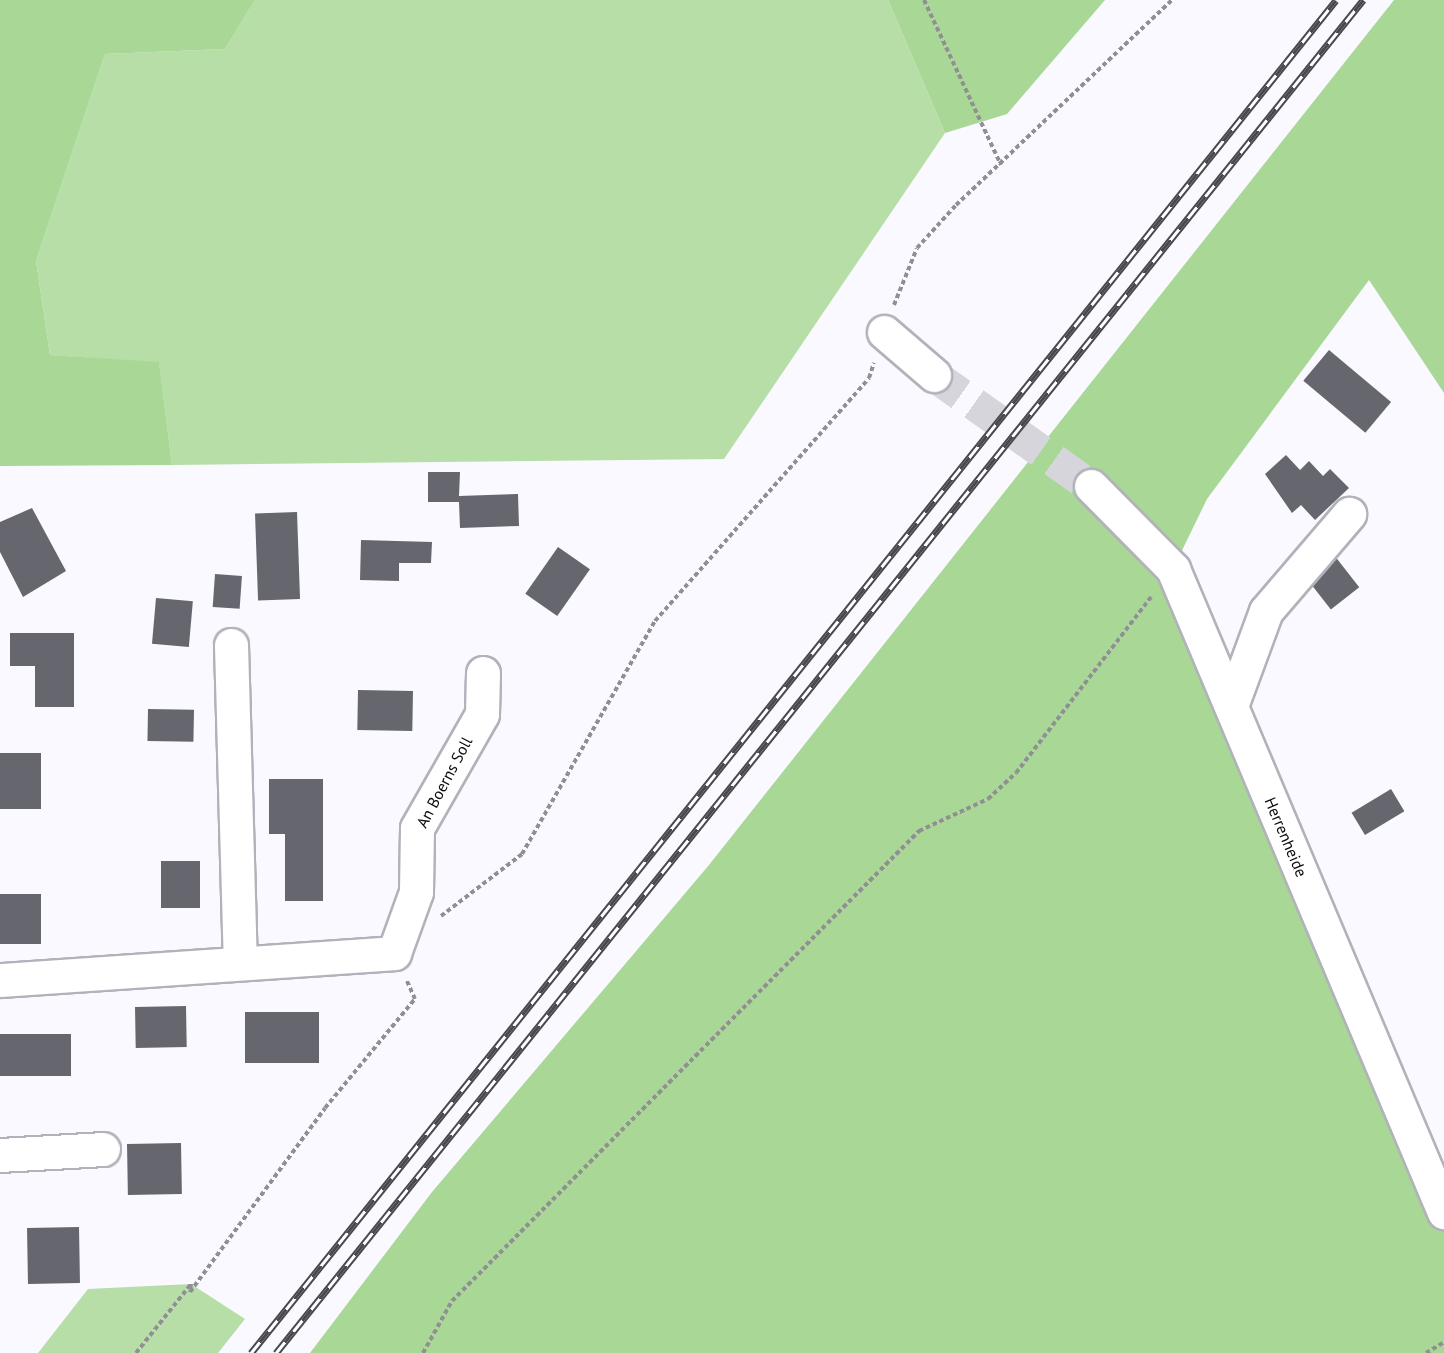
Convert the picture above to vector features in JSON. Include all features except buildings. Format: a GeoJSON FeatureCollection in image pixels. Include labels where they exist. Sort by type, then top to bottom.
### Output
{"type":"FeatureCollection","features":[{"type":"Feature","properties":{"kind":"street"},"geometry":{"type":"LineString","coordinates":[[884,332],[934,375]]}},
{"type":"Feature","properties":{"kind":"street","name":"Herrenheide"},"geometry":{"type":"LineString","coordinates":[[1090,486],[1173,569],[1444,1212]]}},
{"type":"Feature","properties":{"kind":"street"},"geometry":{"type":"LineString","coordinates":[[1231,706],[1266,611],[1349,514]]}},
{"type":"Feature","properties":{"kind":"street"},"geometry":{"type":"LineString","coordinates":[[231,645],[240,963]]}},
{"type":"Feature","properties":{"kind":"street","name":"An Boerns Soll"},"geometry":{"type":"LineString","coordinates":[[394,953],[416,892],[417,828],[482,714],[483,673]]}},
{"type":"Feature","properties":{"kind":"street"},"geometry":{"type":"LineString","coordinates":[[0,980],[394,953]]}},
{"type":"Feature","properties":{"kind":"street"},"geometry":{"type":"LineString","coordinates":[[0,1155],[103,1149]]}},
{"type":"Feature","properties":{"kind":"path"},"geometry":{"type":"LineString","coordinates":[[924,0],[1001,165]]}},
{"type":"Feature","properties":{"kind":"path"},"geometry":{"type":"LineString","coordinates":[[430,925],[522,854],[655,621],[869,378],[884,332],[917,248],[1172,0]]}},
{"type":"Feature","properties":{"kind":"path"},"geometry":{"type":"LineString","coordinates":[[423,1353],[452,1301],[919,831],[988,799],[1016,773],[1173,569]]}},
{"type":"Feature","properties":{"kind":"path"},"geometry":{"type":"LineString","coordinates":[[136,1353],[191,1284],[190,1292],[325,1108],[415,999],[394,953]]}},
{"type":"Feature","properties":{"kind":"path"},"geometry":{"type":"LineString","coordinates":[[1426,1353],[1444,1342]]}},
{"type":"Feature","properties":{"kind":"green space"},"geometry":{"type":"Polygon","coordinates":[[[0,0],[255,0],[225,49],[105,54],[36,261],[50,355],[159,362],[172,465],[0,466],[0,0]]]}},
{"type":"Feature","properties":{"kind":"green space"},"geometry":{"type":"Polygon","coordinates":[[[255,0],[888,0],[945,133],[724,459],[172,465],[159,363],[50,355],[36,261],[105,54],[225,49],[255,0]]]}},
{"type":"Feature","properties":{"kind":"green space"},"geometry":{"type":"Polygon","coordinates":[[[888,0],[1105,0],[1007,114],[945,133],[888,0]]]}},
{"type":"Feature","properties":{"kind":"green space"},"geometry":{"type":"Polygon","coordinates":[[[1394,0],[1444,0],[1444,393],[1369,280],[1207,499],[1173,569],[1444,1212],[1444,1353],[310,1353],[432,1192],[709,865],[1394,0]]]}},
{"type":"Feature","properties":{"kind":"green space"},"geometry":{"type":"Polygon","coordinates":[[[191,1284],[245,1319],[218,1353],[38,1353],[88,1289],[191,1284]]]}},
{"type":"Feature","properties":{"kind":"tunnel"},"geometry":{"type":"LineString","coordinates":[[934,375],[1091,486]]}},
{"type":"Feature","properties":{"kind":"railway"},"geometry":{"type":"LineString","coordinates":[[251,1353],[1336,0]]}},
{"type":"Feature","properties":{"kind":"railway"},"geometry":{"type":"LineString","coordinates":[[276,1353],[1363,0]]}}]}
